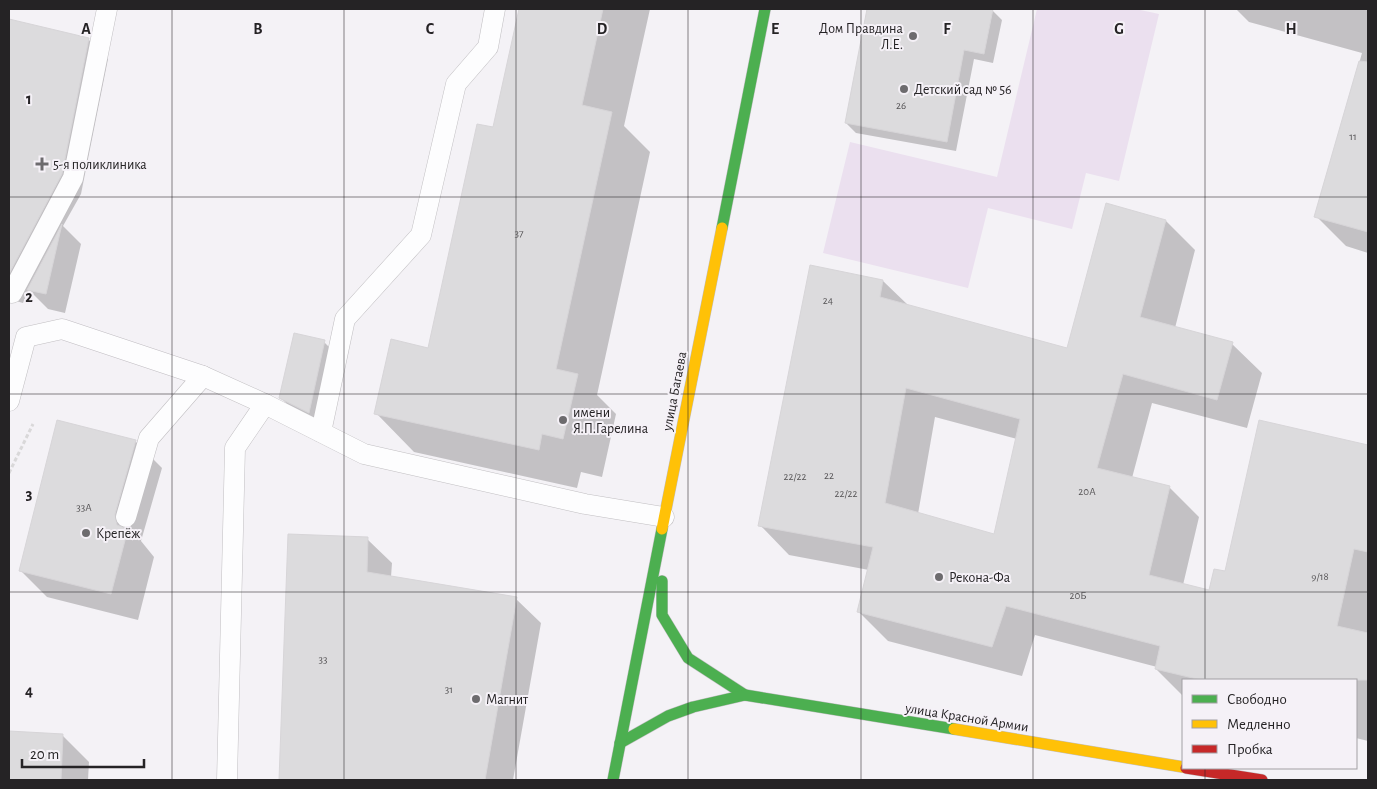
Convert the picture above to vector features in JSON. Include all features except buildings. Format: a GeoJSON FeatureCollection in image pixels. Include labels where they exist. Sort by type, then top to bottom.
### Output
{"type":"FeatureCollection","features":[{"type":"Feature","properties":{"kind":"main road","name":"улица Багаева"},"geometry":{"type":"LineString","coordinates":[[613,780],[765,9]]}},
{"type":"Feature","properties":{"kind":"main road","name":"улица Красной Армии"},"geometry":{"type":"LineString","coordinates":[[664,517],[662,615],[688,658],[746,695]]}},
{"type":"Feature","properties":{"kind":"main road","name":"улица Красной Армии"},"geometry":{"type":"LineString","coordinates":[[620,743],[668,716],[693,707],[746,695],[1182,768]]}},
{"type":"Feature","properties":{"kind":"main road","name":"улица Красной Армии"},"geometry":{"type":"LineString","coordinates":[[1191,769],[1262,780]]}},
{"type":"Feature","properties":{"kind":"lane"},"geometry":{"type":"LineString","coordinates":[[12,293],[74,178],[107,9]]}},
{"type":"Feature","properties":{"kind":"lane"},"geometry":{"type":"LineString","coordinates":[[322,432],[345,320],[421,235],[456,84],[488,47],[495,9]]}},
{"type":"Feature","properties":{"kind":"lane"},"geometry":{"type":"LineString","coordinates":[[9,401],[26,336],[62,328],[203,376],[265,404],[364,454],[585,504],[664,517]]}},
{"type":"Feature","properties":{"kind":"lane"},"geometry":{"type":"LineString","coordinates":[[126,517],[149,438],[203,376]]}},
{"type":"Feature","properties":{"kind":"lane"},"geometry":{"type":"LineString","coordinates":[[227,780],[235,448],[265,404]]}},
{"type":"Feature","properties":{"kind":"shaded area"},"geometry":{"type":"Polygon","coordinates":[[[1037,9],[1136,9],[1159,14],[1119,181],[1086,173],[1072,229],[988,208],[968,288],[823,253],[850,142],[997,177],[1037,9]]]}},
{"type":"Feature","properties":{"kind":"traffic: fast"},"geometry":{"type":"LineString","coordinates":[[722,228],[765,9]]}},
{"type":"Feature","properties":{"kind":"traffic: fast"},"geometry":{"type":"LineString","coordinates":[[613,780],[662,529]]}},
{"type":"Feature","properties":{"kind":"traffic: fast"},"geometry":{"type":"LineString","coordinates":[[662,581],[662,615],[688,658],[745,695]]}},
{"type":"Feature","properties":{"kind":"traffic: fast"},"geometry":{"type":"LineString","coordinates":[[620,743],[668,716],[693,707],[745,695],[954,729]]}},
{"type":"Feature","properties":{"kind":"traffic: slow"},"geometry":{"type":"LineString","coordinates":[[662,529],[722,228]]}},
{"type":"Feature","properties":{"kind":"traffic: slow"},"geometry":{"type":"LineString","coordinates":[[954,729],[1182,767]]}},
{"type":"Feature","properties":{"kind":"traffic: jam"},"geometry":{"type":"LineString","coordinates":[[1192,769],[1262,780]]}},
{"type":"Feature","properties":{"kind":"place","name":"Дом Правдина Л.Е."},"geometry":{"type":"Point","coordinates":[913,36]}},
{"type":"Feature","properties":{"kind":"place","name":"Детский сад № 56"},"geometry":{"type":"Point","coordinates":[904,89]}},
{"type":"Feature","properties":{"kind":"place","name":"5-я поликлиника"},"geometry":{"type":"Point","coordinates":[42,164]}},
{"type":"Feature","properties":{"kind":"place","name":"имени Я.П.Гарелина"},"geometry":{"type":"Point","coordinates":[563,420]}},
{"type":"Feature","properties":{"kind":"place","name":"Крепёж"},"geometry":{"type":"Point","coordinates":[86,533]}},
{"type":"Feature","properties":{"kind":"place","name":"Рекона-Фа"},"geometry":{"type":"Point","coordinates":[939,577]}},
{"type":"Feature","properties":{"kind":"place","name":"Магнит"},"geometry":{"type":"Point","coordinates":[476,699]}}]}
